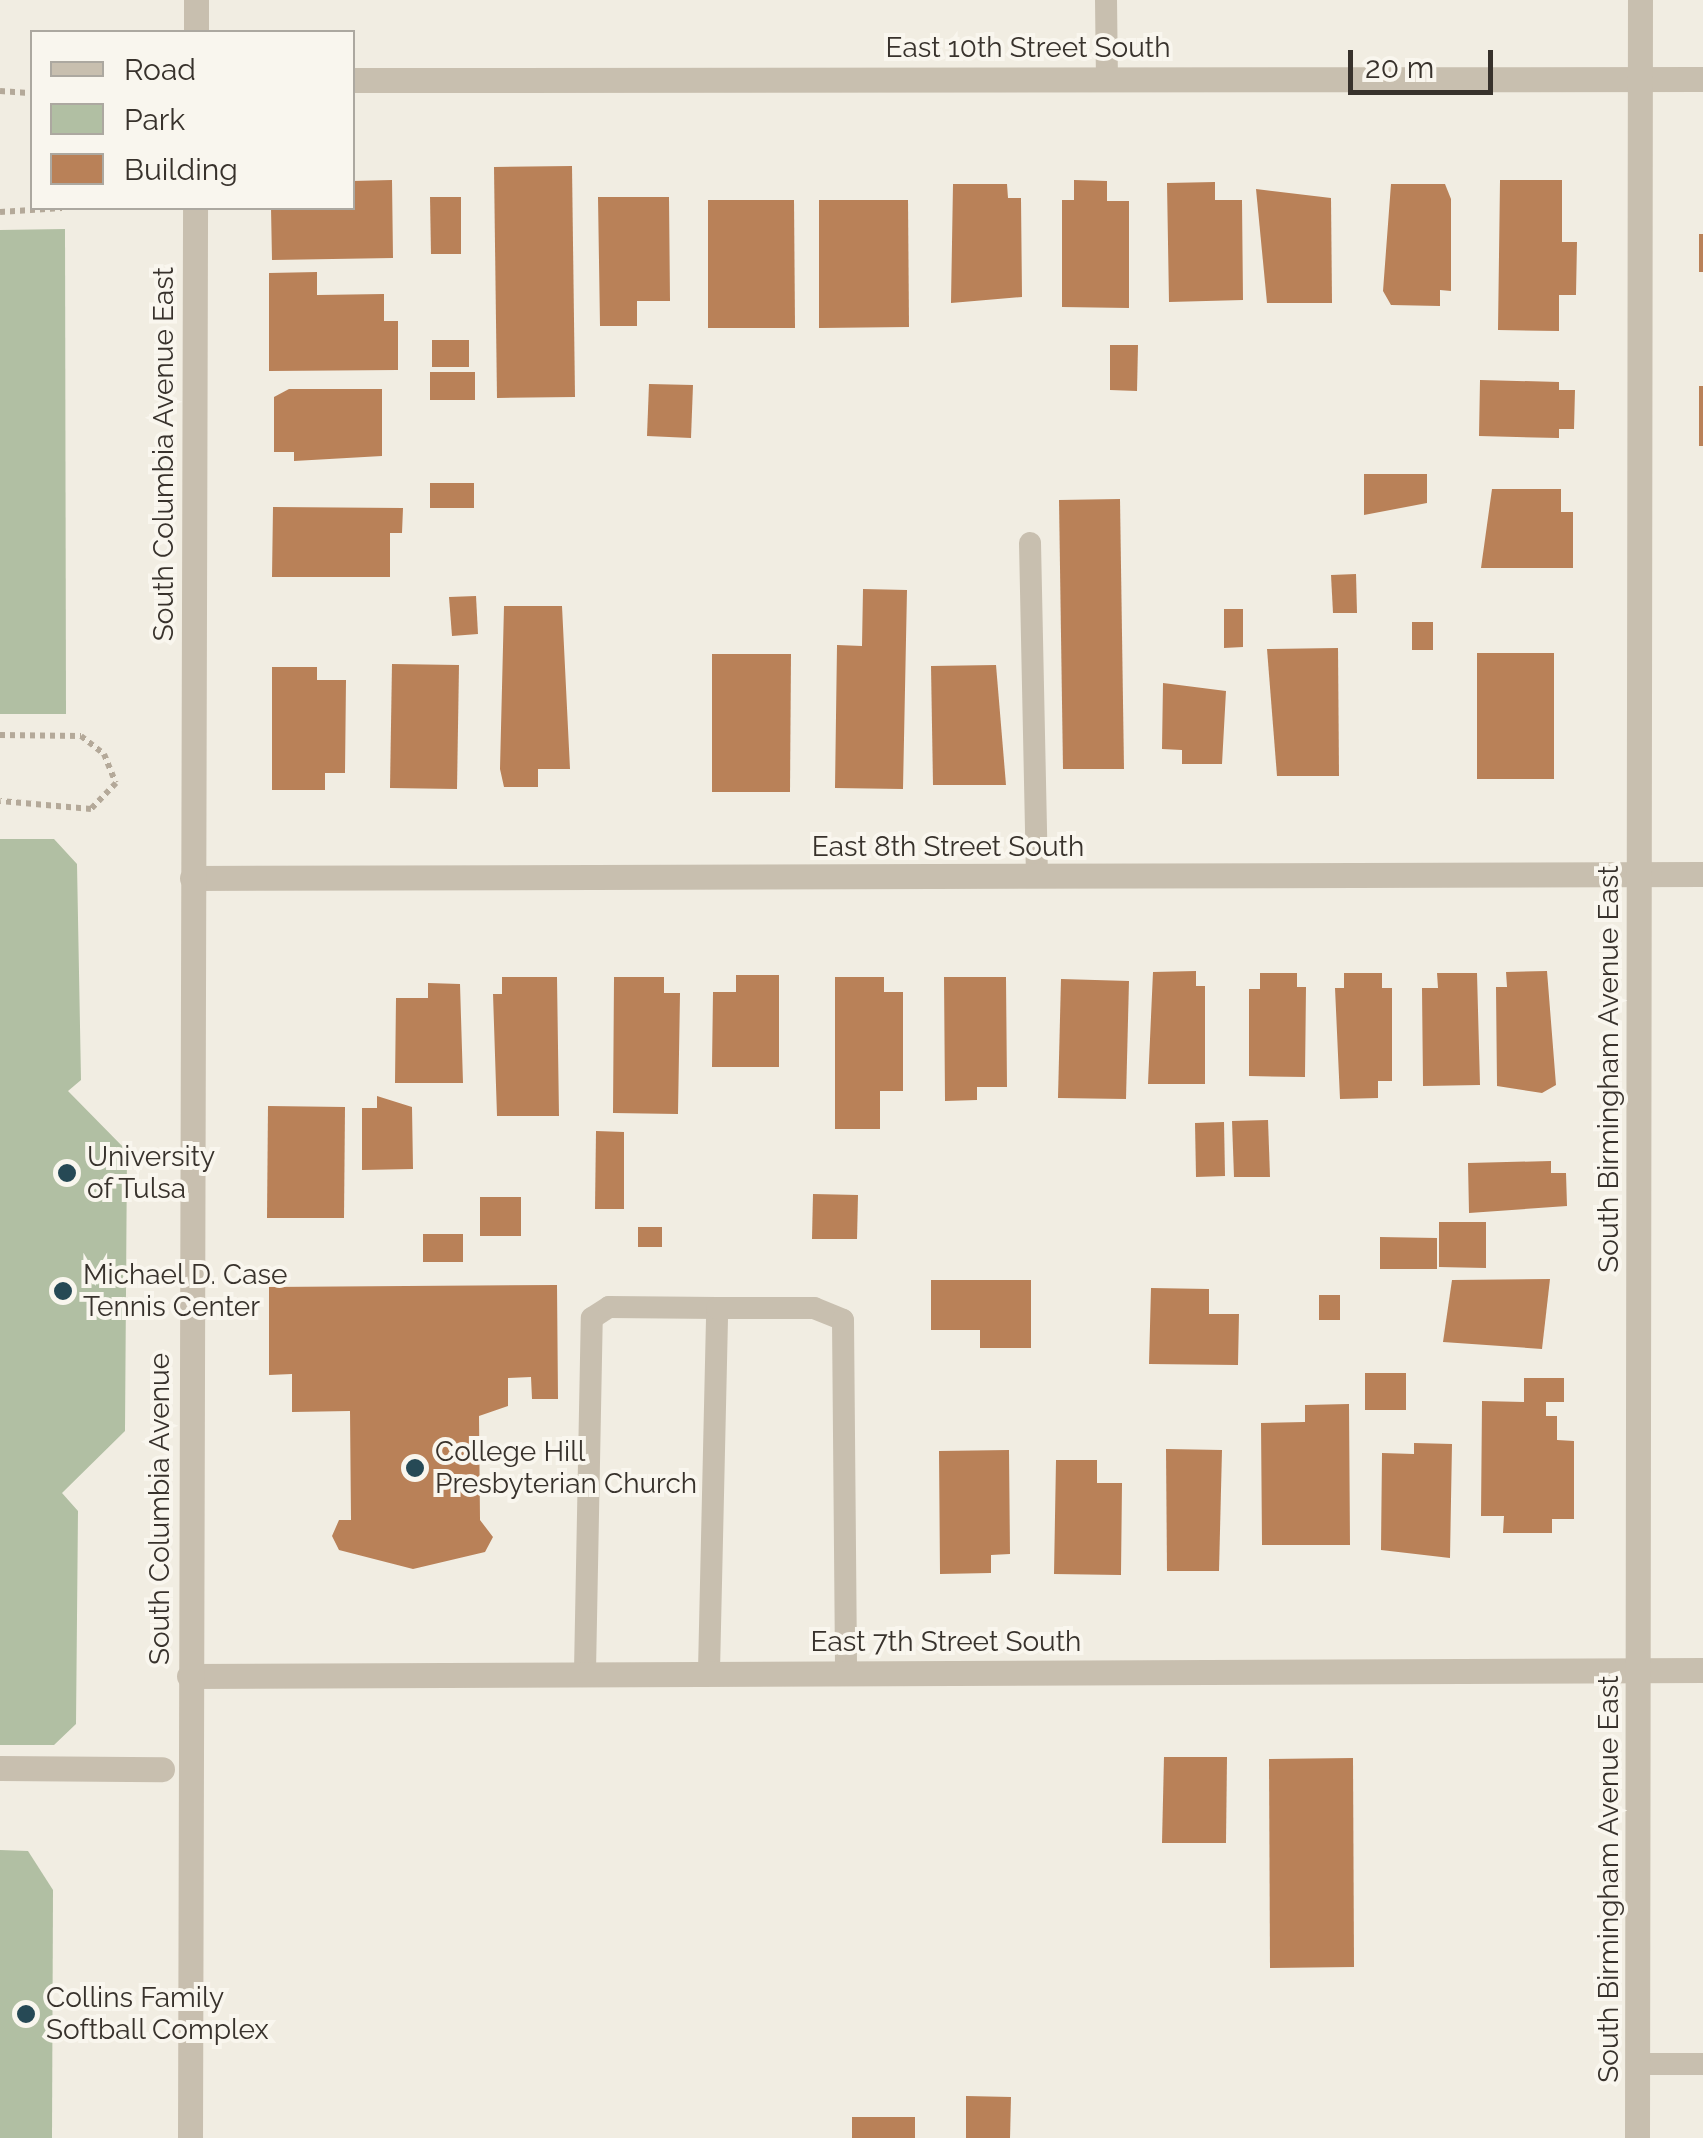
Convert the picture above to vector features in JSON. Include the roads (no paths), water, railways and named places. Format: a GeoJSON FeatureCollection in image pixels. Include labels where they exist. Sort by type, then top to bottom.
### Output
{"type":"FeatureCollection","features":[{"type":"Feature","properties":{"kind":"street"},"geometry":{"type":"LineString","coordinates":[[196,0],[196,30]]}},
{"type":"Feature","properties":{"kind":"street","name":"South Birmingham Avenue East"},"geometry":{"type":"LineString","coordinates":[[1637,2138],[1640,0]]}},
{"type":"Feature","properties":{"kind":"street","name":"East 10th Street South"},"geometry":{"type":"LineString","coordinates":[[355,80],[1703,78]]}},
{"type":"Feature","properties":{"kind":"street","name":"South Columbia Avenue East"},"geometry":{"type":"LineString","coordinates":[[193,701],[195,210]]}},
{"type":"Feature","properties":{"kind":"street","name":"South Columbia Avenue"},"geometry":{"type":"LineString","coordinates":[[190,2138],[193,701]]}},
{"type":"Feature","properties":{"kind":"street","name":"East 8th Street South"},"geometry":{"type":"LineString","coordinates":[[192,878],[1703,874]]}},
{"type":"Feature","properties":{"kind":"street","name":"East 7th Street South"},"geometry":{"type":"LineString","coordinates":[[189,1676],[584,1671],[1703,1670]]}},
{"type":"Feature","properties":{"kind":"street"},"geometry":{"type":"LineString","coordinates":[[0,1768],[162,1769]]}},
{"type":"Feature","properties":{"kind":"lane"},"geometry":{"type":"LineString","coordinates":[[1106,0],[1107,78]]}},
{"type":"Feature","properties":{"kind":"lane"},"geometry":{"type":"LineString","coordinates":[[1030,543],[1037,877]]}},
{"type":"Feature","properties":{"kind":"lane"},"geometry":{"type":"LineString","coordinates":[[584,1671],[592,1318],[609,1307],[814,1308],[843,1320],[846,1673]]}},
{"type":"Feature","properties":{"kind":"lane"},"geometry":{"type":"LineString","coordinates":[[709,1672],[717,1308]]}},
{"type":"Feature","properties":{"kind":"lane"},"geometry":{"type":"LineString","coordinates":[[1638,2064],[1703,2064]]}},
{"type":"Feature","properties":{"kind":"place","name":"University of Tulsa"},"geometry":{"type":"Point","coordinates":[67,1173]}},
{"type":"Feature","properties":{"kind":"place","name":"Michael D. Case Tennis Center"},"geometry":{"type":"Point","coordinates":[63,1291]}},
{"type":"Feature","properties":{"kind":"place","name":"College Hill Presbyterian Church"},"geometry":{"type":"Point","coordinates":[415,1468]}},
{"type":"Feature","properties":{"kind":"place","name":"Collins Family Softball Complex"},"geometry":{"type":"Point","coordinates":[26,2014]}}]}
